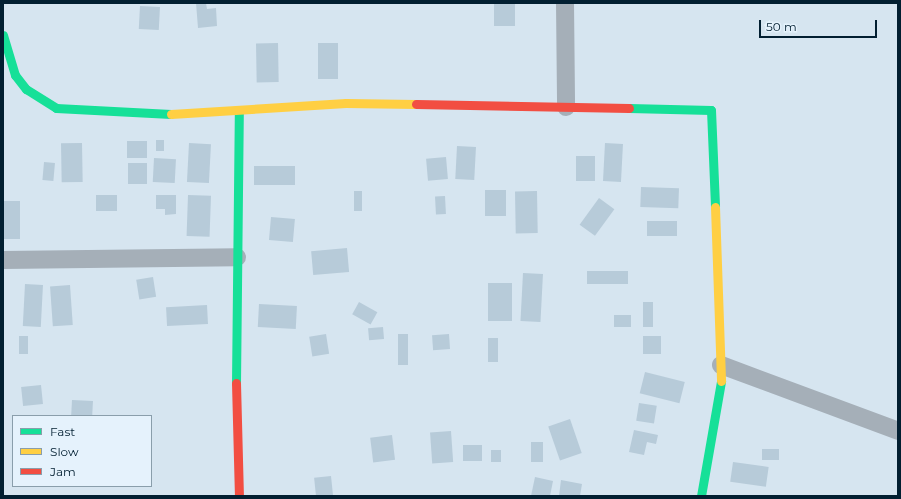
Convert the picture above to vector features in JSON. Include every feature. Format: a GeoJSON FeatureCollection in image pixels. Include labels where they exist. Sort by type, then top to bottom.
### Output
{"type":"FeatureCollection","features":[{"type":"Feature","properties":{"kind":"street"},"geometry":{"type":"LineString","coordinates":[[565,3],[566,107]]}},
{"type":"Feature","properties":{"kind":"street"},"geometry":{"type":"LineString","coordinates":[[3,35],[15,75],[26,89],[40,100],[56,108],[163,114],[346,104],[711,110],[721,390],[701,496]]}},
{"type":"Feature","properties":{"kind":"street"},"geometry":{"type":"LineString","coordinates":[[239,110],[236,386],[239,496]]}},
{"type":"Feature","properties":{"kind":"street"},"geometry":{"type":"LineString","coordinates":[[3,260],[237,257]]}},
{"type":"Feature","properties":{"kind":"street"},"geometry":{"type":"LineString","coordinates":[[721,365],[898,431]]}},
{"type":"Feature","properties":{"kind":"building"},"geometry":{"type":"Polygon","coordinates":[[[196,3],[206,3],[207,9],[216,8],[217,26],[198,28],[196,3]]]}},
{"type":"Feature","properties":{"kind":"building"},"geometry":{"type":"Polygon","coordinates":[[[494,3],[515,3],[515,26],[494,26],[494,3]]]}},
{"type":"Feature","properties":{"kind":"building"},"geometry":{"type":"Polygon","coordinates":[[[140,6],[160,7],[159,30],[139,29],[140,6]]]}},
{"type":"Feature","properties":{"kind":"building"},"geometry":{"type":"Polygon","coordinates":[[[256,43],[278,43],[279,82],[257,82],[256,43]]]}},
{"type":"Feature","properties":{"kind":"building"},"geometry":{"type":"Polygon","coordinates":[[[318,43],[338,43],[338,79],[318,79],[318,43]]]}},
{"type":"Feature","properties":{"kind":"building"},"geometry":{"type":"Polygon","coordinates":[[[156,140],[164,140],[164,151],[156,151],[156,140]]]}},
{"type":"Feature","properties":{"kind":"building"},"geometry":{"type":"Polygon","coordinates":[[[127,141],[147,141],[147,158],[127,158],[127,141]]]}},
{"type":"Feature","properties":{"kind":"building"},"geometry":{"type":"Polygon","coordinates":[[[61,143],[82,143],[83,182],[62,182],[61,143]]]}},
{"type":"Feature","properties":{"kind":"building"},"geometry":{"type":"Polygon","coordinates":[[[189,143],[211,144],[209,183],[187,182],[189,143]]]}},
{"type":"Feature","properties":{"kind":"building"},"geometry":{"type":"Polygon","coordinates":[[[605,143],[623,144],[621,182],[603,181],[605,143]]]}},
{"type":"Feature","properties":{"kind":"building"},"geometry":{"type":"Polygon","coordinates":[[[457,146],[476,147],[474,180],[455,179],[457,146]]]}},
{"type":"Feature","properties":{"kind":"building"},"geometry":{"type":"Polygon","coordinates":[[[576,156],[595,156],[595,181],[576,181],[576,156]]]}},
{"type":"Feature","properties":{"kind":"building"},"geometry":{"type":"Polygon","coordinates":[[[446,157],[448,179],[428,181],[426,159],[446,157]]]}},
{"type":"Feature","properties":{"kind":"building"},"geometry":{"type":"Polygon","coordinates":[[[154,158],[176,159],[175,183],[153,182],[154,158]]]}},
{"type":"Feature","properties":{"kind":"building"},"geometry":{"type":"Polygon","coordinates":[[[44,162],[55,163],[53,181],[42,180],[44,162]]]}},
{"type":"Feature","properties":{"kind":"building"},"geometry":{"type":"Polygon","coordinates":[[[128,163],[147,163],[147,184],[128,184],[128,163]]]}},
{"type":"Feature","properties":{"kind":"building"},"geometry":{"type":"Polygon","coordinates":[[[254,166],[295,166],[295,185],[254,185],[254,166]]]}},
{"type":"Feature","properties":{"kind":"building"},"geometry":{"type":"Polygon","coordinates":[[[641,187],[679,188],[678,208],[640,207],[641,187]]]}},
{"type":"Feature","properties":{"kind":"building"},"geometry":{"type":"Polygon","coordinates":[[[485,190],[506,190],[506,216],[485,216],[485,190]]]}},
{"type":"Feature","properties":{"kind":"building"},"geometry":{"type":"Polygon","coordinates":[[[354,191],[362,191],[362,211],[354,211],[354,191]]]}},
{"type":"Feature","properties":{"kind":"building"},"geometry":{"type":"Polygon","coordinates":[[[515,191],[537,191],[538,233],[516,233],[515,191]]]}},
{"type":"Feature","properties":{"kind":"building"},"geometry":{"type":"Polygon","coordinates":[[[96,195],[117,195],[117,211],[96,211],[96,195]]]}},
{"type":"Feature","properties":{"kind":"building"},"geometry":{"type":"Polygon","coordinates":[[[156,195],[176,195],[176,214],[165,215],[165,209],[156,209],[156,195]]]}},
{"type":"Feature","properties":{"kind":"building"},"geometry":{"type":"Polygon","coordinates":[[[188,195],[211,196],[210,237],[187,236],[188,195]]]}},
{"type":"Feature","properties":{"kind":"building"},"geometry":{"type":"Polygon","coordinates":[[[445,196],[446,214],[436,214],[435,197],[445,196]]]}},
{"type":"Feature","properties":{"kind":"building"},"geometry":{"type":"Polygon","coordinates":[[[599,198],[614,209],[595,236],[580,225],[599,198]]]}},
{"type":"Feature","properties":{"kind":"building"},"geometry":{"type":"Polygon","coordinates":[[[3,201],[20,201],[20,239],[3,239],[3,201]]]}},
{"type":"Feature","properties":{"kind":"building"},"geometry":{"type":"Polygon","coordinates":[[[271,217],[295,219],[293,242],[269,240],[271,217]]]}},
{"type":"Feature","properties":{"kind":"building"},"geometry":{"type":"Polygon","coordinates":[[[647,221],[677,221],[677,236],[647,236],[647,221]]]}},
{"type":"Feature","properties":{"kind":"building"},"geometry":{"type":"Polygon","coordinates":[[[347,248],[349,272],[313,275],[311,251],[347,248]]]}},
{"type":"Feature","properties":{"kind":"building"},"geometry":{"type":"Polygon","coordinates":[[[587,271],[628,271],[628,284],[587,284],[587,271]]]}},
{"type":"Feature","properties":{"kind":"building"},"geometry":{"type":"Polygon","coordinates":[[[523,273],[543,274],[540,322],[520,321],[523,273]]]}},
{"type":"Feature","properties":{"kind":"building"},"geometry":{"type":"Polygon","coordinates":[[[153,277],[156,297],[139,299],[136,280],[153,277]]]}},
{"type":"Feature","properties":{"kind":"building"},"geometry":{"type":"Polygon","coordinates":[[[488,283],[512,283],[512,321],[488,321],[488,283]]]}},
{"type":"Feature","properties":{"kind":"building"},"geometry":{"type":"Polygon","coordinates":[[[25,284],[43,285],[41,327],[23,326],[25,284]]]}},
{"type":"Feature","properties":{"kind":"building"},"geometry":{"type":"Polygon","coordinates":[[[70,285],[73,325],[53,326],[50,286],[70,285]]]}},
{"type":"Feature","properties":{"kind":"building"},"geometry":{"type":"Polygon","coordinates":[[[359,302],[377,312],[371,324],[352,314],[359,302]]]}},
{"type":"Feature","properties":{"kind":"building"},"geometry":{"type":"Polygon","coordinates":[[[643,302],[653,302],[653,327],[643,327],[643,302]]]}},
{"type":"Feature","properties":{"kind":"building"},"geometry":{"type":"Polygon","coordinates":[[[259,304],[297,306],[296,329],[258,327],[259,304]]]}},
{"type":"Feature","properties":{"kind":"building"},"geometry":{"type":"Polygon","coordinates":[[[207,305],[208,324],[167,326],[166,307],[207,305]]]}},
{"type":"Feature","properties":{"kind":"building"},"geometry":{"type":"Polygon","coordinates":[[[614,315],[631,315],[631,327],[614,327],[614,315]]]}},
{"type":"Feature","properties":{"kind":"building"},"geometry":{"type":"Polygon","coordinates":[[[383,327],[384,339],[369,340],[368,328],[383,327]]]}},
{"type":"Feature","properties":{"kind":"building"},"geometry":{"type":"Polygon","coordinates":[[[326,334],[329,354],[312,356],[309,337],[326,334]]]}},
{"type":"Feature","properties":{"kind":"building"},"geometry":{"type":"Polygon","coordinates":[[[398,334],[408,334],[408,365],[398,365],[398,334]]]}},
{"type":"Feature","properties":{"kind":"building"},"geometry":{"type":"Polygon","coordinates":[[[449,334],[450,349],[433,350],[432,335],[449,334]]]}},
{"type":"Feature","properties":{"kind":"building"},"geometry":{"type":"Polygon","coordinates":[[[19,336],[28,336],[28,354],[19,354],[19,336]]]}},
{"type":"Feature","properties":{"kind":"building"},"geometry":{"type":"Polygon","coordinates":[[[643,336],[661,336],[661,354],[643,354],[643,336]]]}},
{"type":"Feature","properties":{"kind":"building"},"geometry":{"type":"Polygon","coordinates":[[[488,338],[498,338],[498,362],[488,362],[488,338]]]}},
{"type":"Feature","properties":{"kind":"building"},"geometry":{"type":"Polygon","coordinates":[[[645,372],[685,382],[679,403],[640,393],[645,372]]]}},
{"type":"Feature","properties":{"kind":"building"},"geometry":{"type":"Polygon","coordinates":[[[41,385],[43,404],[23,406],[21,387],[41,385]]]}},
{"type":"Feature","properties":{"kind":"building"},"geometry":{"type":"Polygon","coordinates":[[[72,400],[93,401],[92,415],[71,415],[72,400]]]}},
{"type":"Feature","properties":{"kind":"building"},"geometry":{"type":"Polygon","coordinates":[[[639,403],[657,406],[654,424],[636,421],[639,403]]]}},
{"type":"Feature","properties":{"kind":"building"},"geometry":{"type":"Polygon","coordinates":[[[570,419],[582,453],[560,461],[548,426],[570,419]]]}},
{"type":"Feature","properties":{"kind":"building"},"geometry":{"type":"Polygon","coordinates":[[[634,430],[658,435],[656,444],[647,442],[644,455],[629,452],[634,430]]]}},
{"type":"Feature","properties":{"kind":"building"},"geometry":{"type":"Polygon","coordinates":[[[451,431],[453,462],[432,463],[430,432],[451,431]]]}},
{"type":"Feature","properties":{"kind":"building"},"geometry":{"type":"Polygon","coordinates":[[[392,435],[395,460],[373,462],[370,438],[392,435]]]}},
{"type":"Feature","properties":{"kind":"building"},"geometry":{"type":"Polygon","coordinates":[[[531,442],[543,442],[543,462],[531,462],[531,442]]]}},
{"type":"Feature","properties":{"kind":"building"},"geometry":{"type":"Polygon","coordinates":[[[463,445],[482,445],[482,461],[463,461],[463,445]]]}},
{"type":"Feature","properties":{"kind":"building"},"geometry":{"type":"Polygon","coordinates":[[[762,449],[779,449],[779,460],[762,460],[762,449]]]}},
{"type":"Feature","properties":{"kind":"building"},"geometry":{"type":"Polygon","coordinates":[[[491,450],[501,450],[501,462],[491,462],[491,450]]]}},
{"type":"Feature","properties":{"kind":"building"},"geometry":{"type":"Polygon","coordinates":[[[733,462],[769,467],[766,487],[730,482],[733,462]]]}},
{"type":"Feature","properties":{"kind":"building"},"geometry":{"type":"Polygon","coordinates":[[[331,476],[333,496],[316,496],[314,478],[331,476]]]}},
{"type":"Feature","properties":{"kind":"building"},"geometry":{"type":"Polygon","coordinates":[[[535,477],[553,481],[550,496],[531,496],[535,477]]]}},
{"type":"Feature","properties":{"kind":"building"},"geometry":{"type":"Polygon","coordinates":[[[561,480],[582,484],[580,496],[559,496],[561,480]]]}},
{"type":"Feature","properties":{"kind":"traffic: fast"},"geometry":{"type":"LineString","coordinates":[[3,35],[15,75],[26,89],[56,108],[171,114]]}},
{"type":"Feature","properties":{"kind":"traffic: fast"},"geometry":{"type":"LineString","coordinates":[[629,108],[711,110],[715,207]]}},
{"type":"Feature","properties":{"kind":"traffic: fast"},"geometry":{"type":"LineString","coordinates":[[236,383],[239,110]]}},
{"type":"Feature","properties":{"kind":"traffic: fast"},"geometry":{"type":"LineString","coordinates":[[701,496],[721,381]]}},
{"type":"Feature","properties":{"kind":"traffic: slow"},"geometry":{"type":"LineString","coordinates":[[171,114],[346,103],[416,104]]}},
{"type":"Feature","properties":{"kind":"traffic: slow"},"geometry":{"type":"LineString","coordinates":[[715,207],[721,381]]}},
{"type":"Feature","properties":{"kind":"traffic: jam"},"geometry":{"type":"LineString","coordinates":[[416,104],[629,108]]}},
{"type":"Feature","properties":{"kind":"traffic: jam"},"geometry":{"type":"LineString","coordinates":[[236,383],[239,496]]}}]}
